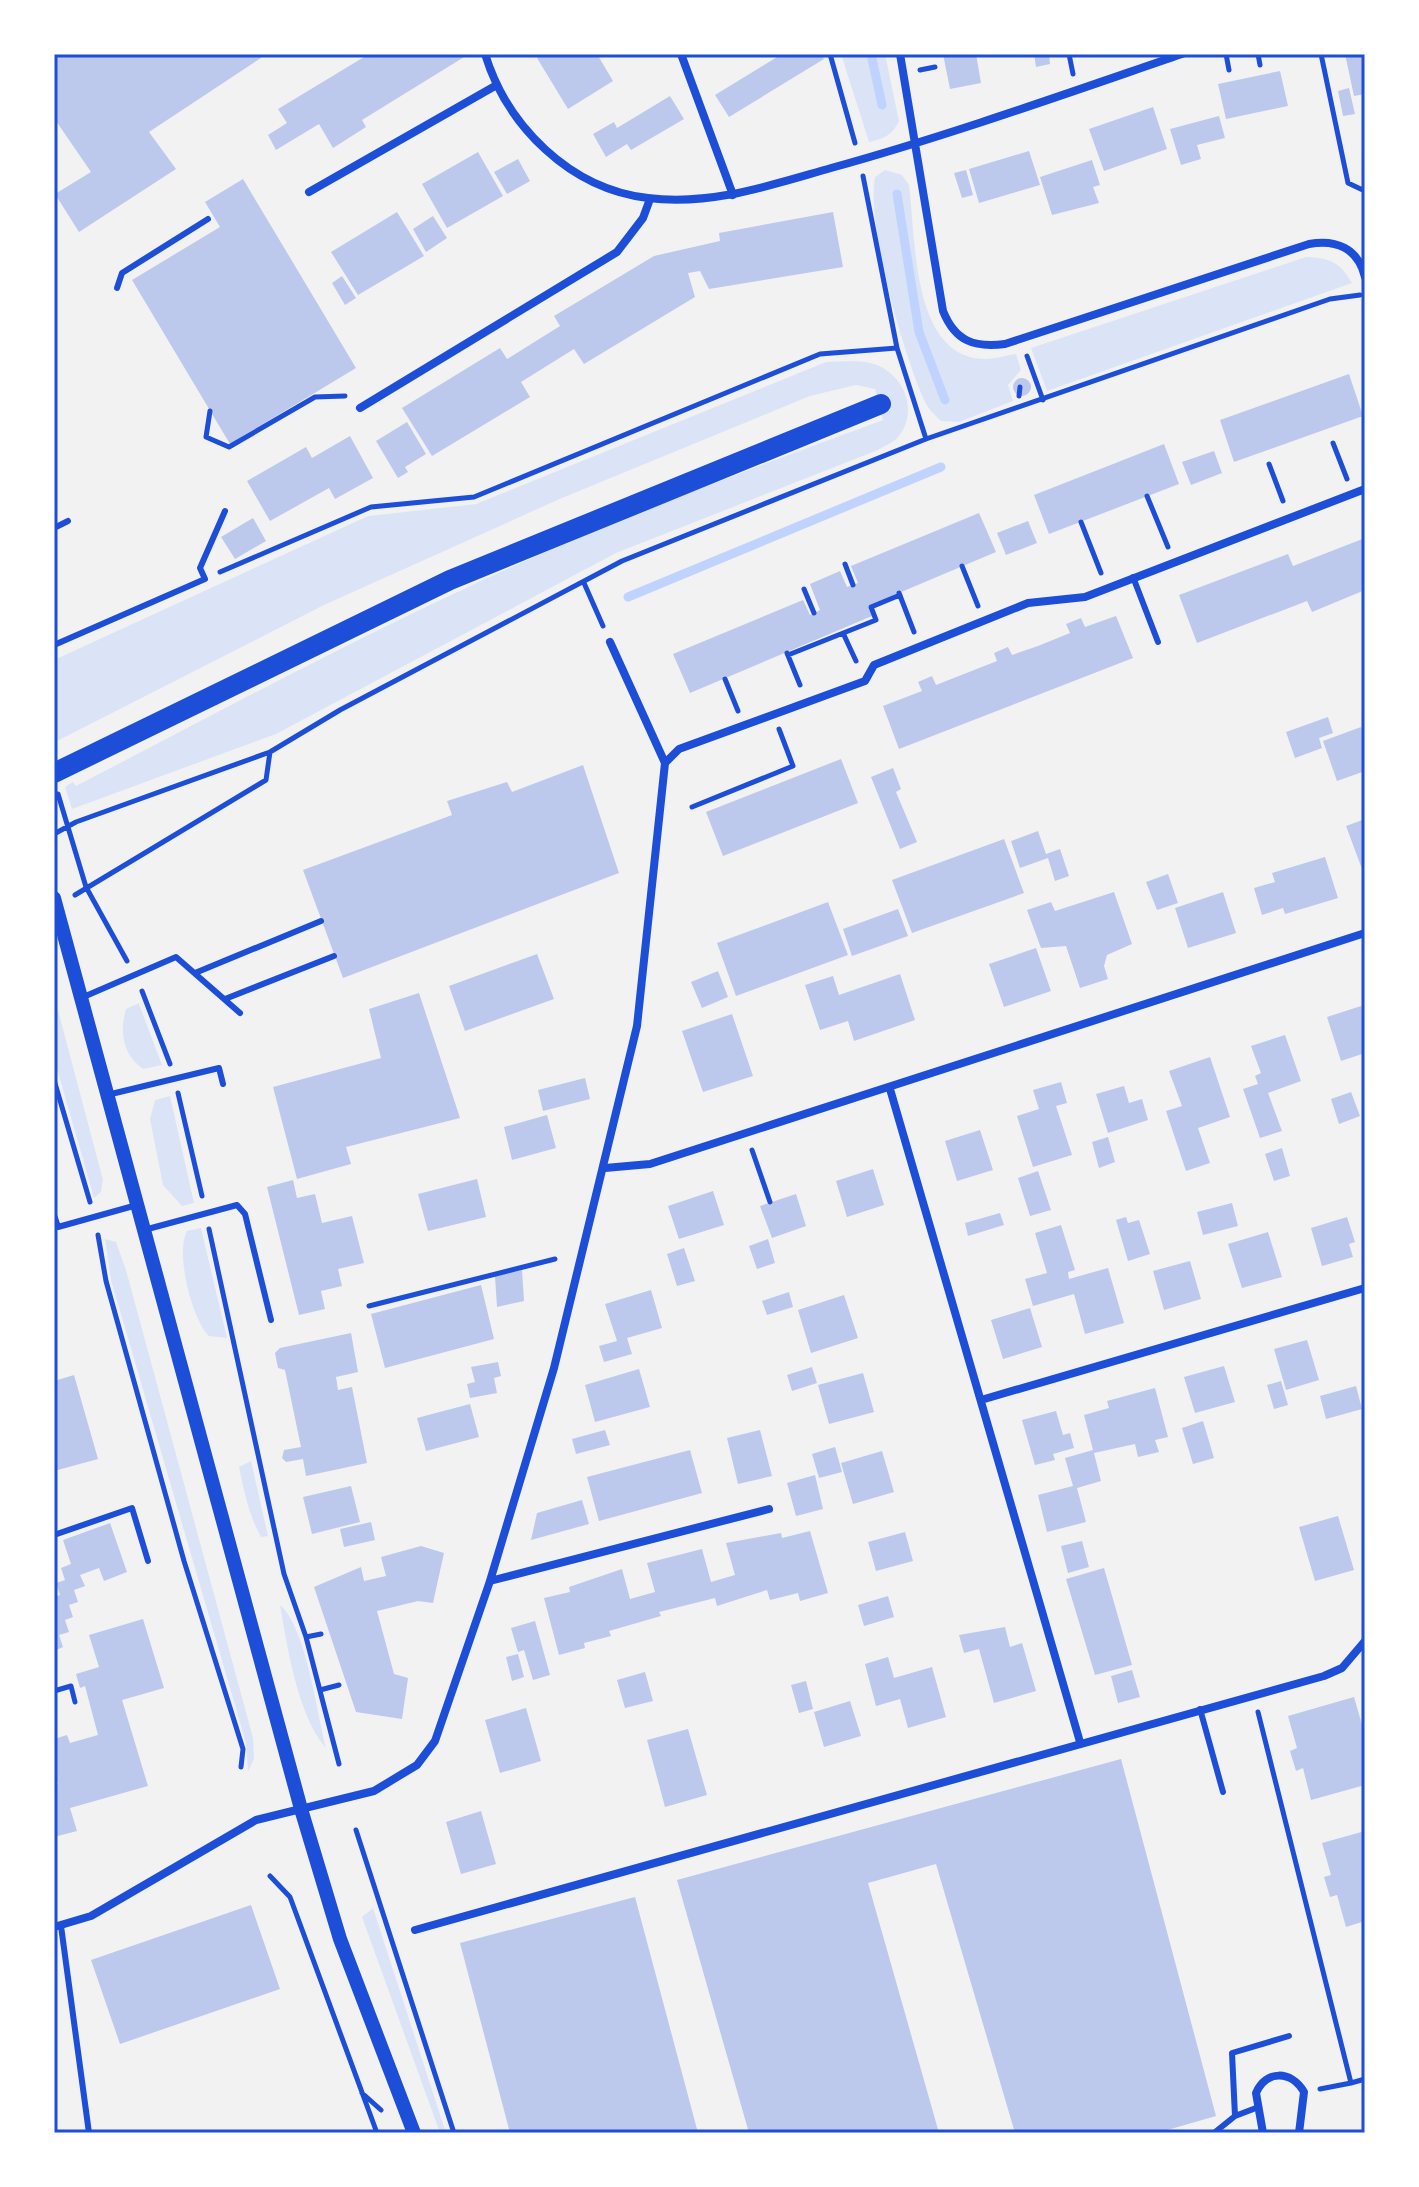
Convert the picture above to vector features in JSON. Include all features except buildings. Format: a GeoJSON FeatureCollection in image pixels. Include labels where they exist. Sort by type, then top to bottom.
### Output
{"type":"FeatureCollection","features":[{"type":"Feature","properties":{"kind":"main road"},"geometry":{"type":"LineString","coordinates":[[54,773],[450,580],[881,404]]}},
{"type":"Feature","properties":{"kind":"street"},"geometry":{"type":"LineString","coordinates":[[485,54],[495,86],[515,118],[566,166],[596,183],[650,199],[696,200],[733,195],[917,145],[1182,54]]}},
{"type":"Feature","properties":{"kind":"street"},"geometry":{"type":"LineString","coordinates":[[681,54],[733,195]]}},
{"type":"Feature","properties":{"kind":"street"},"geometry":{"type":"LineString","coordinates":[[900,54],[943,311],[949,326],[961,340],[992,346],[1021,339],[1330,240],[1350,250],[1365,277]]}},
{"type":"Feature","properties":{"kind":"street"},"geometry":{"type":"LineString","coordinates":[[309,192],[495,86]]}},
{"type":"Feature","properties":{"kind":"street"},"geometry":{"type":"LineString","coordinates":[[360,408],[617,252],[643,218],[650,199]]}},
{"type":"Feature","properties":{"kind":"street"},"geometry":{"type":"LineString","coordinates":[[665,763],[679,749],[865,681],[874,665],[983,620],[1028,603],[1085,597],[1365,489]]}},
{"type":"Feature","properties":{"kind":"street"},"geometry":{"type":"LineString","coordinates":[[57,1926],[91,1916],[256,1820],[374,1791],[417,1765],[435,1741],[490,1581],[554,1368],[637,1026],[665,763],[610,642]]}},
{"type":"Feature","properties":{"kind":"street"},"geometry":{"type":"LineString","coordinates":[[54,898],[301,1809],[340,1939],[414,2133]]}},
{"type":"Feature","properties":{"kind":"street"},"geometry":{"type":"LineString","coordinates":[[605,1168],[650,1164],[890,1089],[1365,933]]}},
{"type":"Feature","properties":{"kind":"street"},"geometry":{"type":"LineString","coordinates":[[890,1089],[1080,1742]]}},
{"type":"Feature","properties":{"kind":"street"},"geometry":{"type":"LineString","coordinates":[[981,1400],[1365,1288]]}},
{"type":"Feature","properties":{"kind":"street"},"geometry":{"type":"LineString","coordinates":[[490,1581],[769,1509]]}},
{"type":"Feature","properties":{"kind":"street"},"geometry":{"type":"LineString","coordinates":[[415,1930],[1324,1676],[1342,1668],[1365,1641]]}},
{"type":"Feature","properties":{"kind":"street"},"geometry":{"type":"LineString","coordinates":[[1263,2133],[1256,2108],[1256,2093],[1271,2076],[1293,2079],[1304,2092],[1299,2133]]}},
{"type":"Feature","properties":{"kind":"lane"},"geometry":{"type":"LineString","coordinates":[[117,288],[122,273],[208,219]]}},
{"type":"Feature","properties":{"kind":"lane"},"geometry":{"type":"LineString","coordinates":[[54,645],[205,579],[200,568],[225,511]]}},
{"type":"Feature","properties":{"kind":"lane"},"geometry":{"type":"LineString","coordinates":[[54,528],[68,521]]}},
{"type":"Feature","properties":{"kind":"lane"},"geometry":{"type":"LineString","coordinates":[[1133,577],[1158,642]]}},
{"type":"Feature","properties":{"kind":"lane"},"geometry":{"type":"LineString","coordinates":[[195,973],[321,921]]}},
{"type":"Feature","properties":{"kind":"lane"},"geometry":{"type":"LineString","coordinates":[[225,999],[334,956]]}},
{"type":"Feature","properties":{"kind":"lane"},"geometry":{"type":"LineString","coordinates":[[81,998],[176,957],[240,1013]]}},
{"type":"Feature","properties":{"kind":"lane"},"geometry":{"type":"LineString","coordinates":[[107,1095],[219,1068],[223,1084]]}},
{"type":"Feature","properties":{"kind":"lane"},"geometry":{"type":"LineString","coordinates":[[54,1215],[58,1227],[137,1205]]}},
{"type":"Feature","properties":{"kind":"lane"},"geometry":{"type":"LineString","coordinates":[[144,1230],[237,1205],[245,1214],[271,1320]]}},
{"type":"Feature","properties":{"kind":"lane"},"geometry":{"type":"LineString","coordinates":[[54,1535],[132,1508],[148,1561]]}},
{"type":"Feature","properties":{"kind":"lane"},"geometry":{"type":"LineString","coordinates":[[1200,1709],[1223,1792]]}},
{"type":"Feature","properties":{"kind":"lane"},"geometry":{"type":"LineString","coordinates":[[57,1926],[89,2133]]}},
{"type":"Feature","properties":{"kind":"lane"},"geometry":{"type":"LineString","coordinates":[[1235,2116],[1232,2053],[1289,2036]]}},
{"type":"Feature","properties":{"kind":"lane"},"geometry":{"type":"LineString","coordinates":[[1214,2133],[1235,2116],[1256,2108]]}},
{"type":"Feature","properties":{"kind":"path"},"geometry":{"type":"LineString","coordinates":[[830,54],[860,160],[876,256],[897,348],[926,439]]}},
{"type":"Feature","properties":{"kind":"path"},"geometry":{"type":"LineString","coordinates":[[1226,54],[1229,70]]}},
{"type":"Feature","properties":{"kind":"path"},"geometry":{"type":"LineString","coordinates":[[1258,54],[1260,65]]}},
{"type":"Feature","properties":{"kind":"path"},"geometry":{"type":"LineString","coordinates":[[1321,54],[1348,183],[1365,191]]}},
{"type":"Feature","properties":{"kind":"path"},"geometry":{"type":"LineString","coordinates":[[54,834],[76,822],[270,752],[340,710],[622,561],[926,439],[1330,299],[1365,294]]}},
{"type":"Feature","properties":{"kind":"path"},"geometry":{"type":"LineString","coordinates":[[1021,339],[1043,400]]}},
{"type":"Feature","properties":{"kind":"path"},"geometry":{"type":"LineString","coordinates":[[205,579],[371,507],[474,497],[820,354],[897,348]]}},
{"type":"Feature","properties":{"kind":"path"},"geometry":{"type":"LineString","coordinates":[[1019,396],[1020,387]]}},
{"type":"Feature","properties":{"kind":"path"},"geometry":{"type":"LineString","coordinates":[[210,411],[206,437],[229,447],[315,397],[379,396]]}},
{"type":"Feature","properties":{"kind":"path"},"geometry":{"type":"LineString","coordinates":[[1333,443],[1353,494]]}},
{"type":"Feature","properties":{"kind":"path"},"geometry":{"type":"LineString","coordinates":[[1269,464],[1289,518]]}},
{"type":"Feature","properties":{"kind":"path"},"geometry":{"type":"LineString","coordinates":[[1147,496],[1173,562]]}},
{"type":"Feature","properties":{"kind":"path"},"geometry":{"type":"LineString","coordinates":[[1081,522],[1106,587]]}},
{"type":"Feature","properties":{"kind":"path"},"geometry":{"type":"LineString","coordinates":[[845,564],[853,585]]}},
{"type":"Feature","properties":{"kind":"path"},"geometry":{"type":"LineString","coordinates":[[962,566],[983,620]]}},
{"type":"Feature","properties":{"kind":"path"},"geometry":{"type":"LineString","coordinates":[[584,583],[610,642]]}},
{"type":"Feature","properties":{"kind":"path"},"geometry":{"type":"LineString","coordinates":[[804,589],[814,613]]}},
{"type":"Feature","properties":{"kind":"path"},"geometry":{"type":"LineString","coordinates":[[806,701],[788,654],[868,620],[876,620],[871,607],[900,594],[920,646]]}},
{"type":"Feature","properties":{"kind":"path"},"geometry":{"type":"LineString","coordinates":[[725,679],[744,725]]}},
{"type":"Feature","properties":{"kind":"path"},"geometry":{"type":"LineString","coordinates":[[692,807],[793,766],[773,714]]}},
{"type":"Feature","properties":{"kind":"path"},"geometry":{"type":"LineString","coordinates":[[86,887],[266,780],[270,752]]}},
{"type":"Feature","properties":{"kind":"path"},"geometry":{"type":"LineString","coordinates":[[54,780],[71,846],[86,887],[135,975],[174,1078],[284,1574],[306,1637],[339,1764]]}},
{"type":"Feature","properties":{"kind":"path"},"geometry":{"type":"LineString","coordinates":[[54,1080],[95,1217],[106,1281],[147,1428],[243,1749],[241,1767]]}},
{"type":"Feature","properties":{"kind":"path"},"geometry":{"type":"LineString","coordinates":[[747,1134],[770,1202]]}},
{"type":"Feature","properties":{"kind":"path"},"geometry":{"type":"LineString","coordinates":[[369,1306],[555,1259]]}},
{"type":"Feature","properties":{"kind":"path"},"geometry":{"type":"LineString","coordinates":[[306,1637],[321,1634]]}},
{"type":"Feature","properties":{"kind":"path"},"geometry":{"type":"LineString","coordinates":[[320,1690],[339,1685]]}},
{"type":"Feature","properties":{"kind":"path"},"geometry":{"type":"LineString","coordinates":[[54,1691],[71,1686],[75,1702]]}},
{"type":"Feature","properties":{"kind":"path"},"geometry":{"type":"LineString","coordinates":[[1253,1695],[1351,2083]]}},
{"type":"Feature","properties":{"kind":"path"},"geometry":{"type":"LineString","coordinates":[[356,1830],[454,2133]]}},
{"type":"Feature","properties":{"kind":"path"},"geometry":{"type":"LineString","coordinates":[[270,1876],[290,1897],[377,2133]]}},
{"type":"Feature","properties":{"kind":"path"},"geometry":{"type":"LineString","coordinates":[[1304,2092],[1365,2079]]}},
{"type":"Feature","properties":{"kind":"shaded area"},"geometry":{"type":"Polygon","coordinates":[[[841,54],[885,54],[899,121],[894,130],[883,138],[869,142],[841,54]]]}},
{"type":"Feature","properties":{"kind":"shaded area"},"geometry":{"type":"Polygon","coordinates":[[[885,170],[902,175],[909,185],[917,263],[931,318],[943,339],[961,354],[986,359],[1016,354],[1021,370],[1008,385],[1013,401],[959,422],[941,421],[926,405],[907,354],[881,257],[874,198],[875,177],[885,170]]]}},
{"type":"Feature","properties":{"kind":"shaded area"},"geometry":{"type":"Polygon","coordinates":[[[1306,257],[1334,262],[1352,283],[1047,391],[1031,348],[1306,257]]]}},
{"type":"Feature","properties":{"kind":"shaded area"},"geometry":{"type":"Polygon","coordinates":[[[826,362],[870,363],[881,367],[899,382],[908,414],[897,438],[878,450],[616,553],[276,734],[72,809],[65,787],[73,782],[76,786],[434,603],[638,513],[883,420],[875,389],[856,385],[810,396],[562,498],[324,605],[55,742],[54,660],[368,516],[476,504],[826,362]]]}},
{"type":"Feature","properties":{"kind":"shaded area"},"geometry":{"type":"Polygon","coordinates":[[[54,995],[103,1180],[101,1192],[94,1198],[54,1058],[54,995]]]}},
{"type":"Feature","properties":{"kind":"shaded area"},"geometry":{"type":"Polygon","coordinates":[[[139,1003],[162,1065],[143,1069],[131,1057],[124,1042],[126,1009],[139,1003]]]}},
{"type":"Feature","properties":{"kind":"shaded area"},"geometry":{"type":"Polygon","coordinates":[[[170,1096],[194,1203],[182,1206],[163,1185],[150,1119],[155,1100],[170,1096]]]}},
{"type":"Feature","properties":{"kind":"shaded area"},"geometry":{"type":"Polygon","coordinates":[[[201,1228],[227,1338],[209,1336],[197,1316],[187,1286],[184,1241],[187,1231],[201,1228]]]}},
{"type":"Feature","properties":{"kind":"shaded area"},"geometry":{"type":"Polygon","coordinates":[[[105,1239],[116,1242],[126,1270],[253,1738],[254,1759],[248,1771],[246,1743],[111,1280],[105,1239]]]}},
{"type":"Feature","properties":{"kind":"shaded area"},"geometry":{"type":"Polygon","coordinates":[[[251,1461],[268,1536],[261,1537],[257,1529],[243,1485],[239,1467],[251,1461]]]}},
{"type":"Feature","properties":{"kind":"shaded area"},"geometry":{"type":"Polygon","coordinates":[[[280,1605],[289,1616],[304,1651],[326,1748],[316,1735],[301,1700],[280,1605]]]}},
{"type":"Feature","properties":{"kind":"shaded area"},"geometry":{"type":"Polygon","coordinates":[[[373,1908],[446,2133],[440,2133],[362,1917],[373,1908]]]}},
{"type":"Feature","properties":{"kind":"waterway"},"geometry":{"type":"LineString","coordinates":[[871,54],[882,105]]}},
{"type":"Feature","properties":{"kind":"waterway"},"geometry":{"type":"LineString","coordinates":[[897,194],[919,332],[945,400]]}},
{"type":"Feature","properties":{"kind":"waterway"},"geometry":{"type":"LineString","coordinates":[[628,597],[941,467]]}}]}
